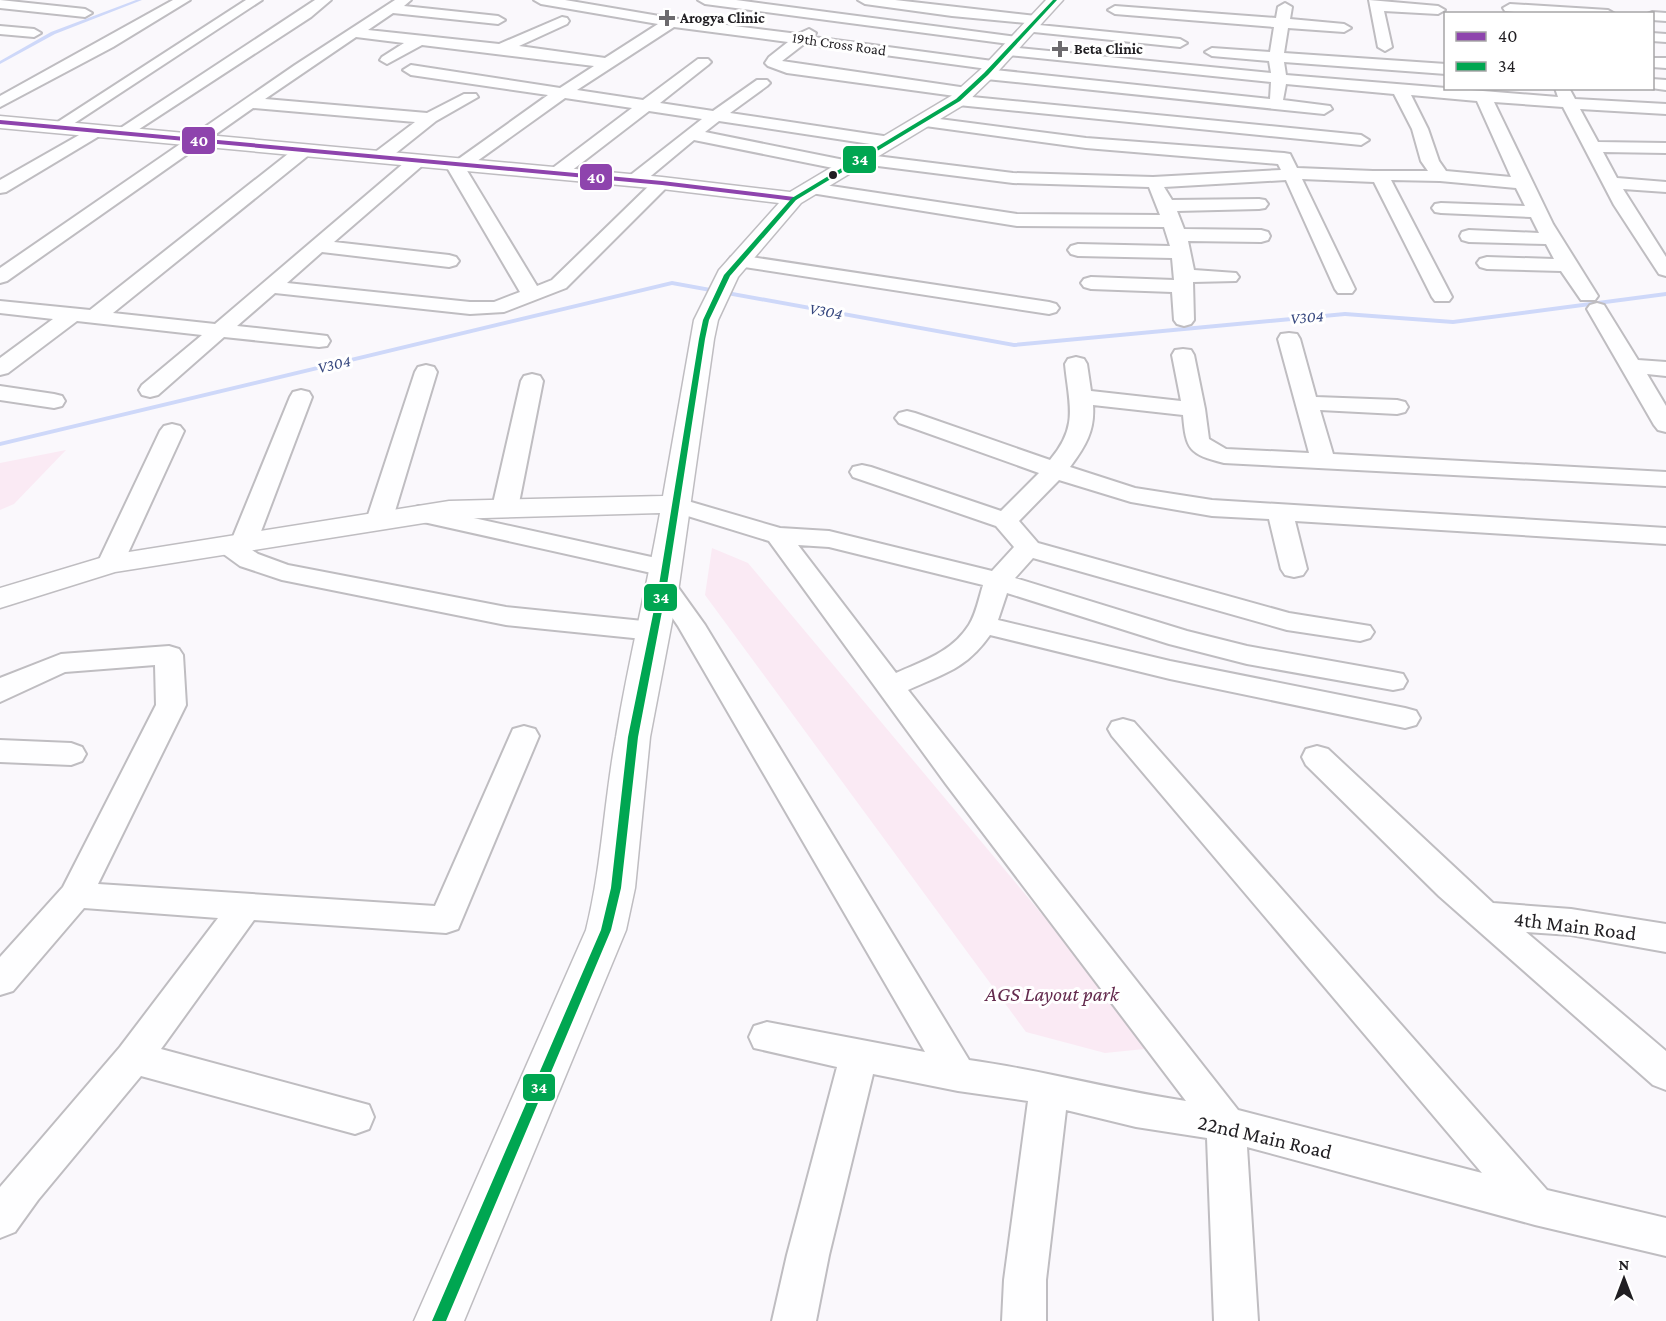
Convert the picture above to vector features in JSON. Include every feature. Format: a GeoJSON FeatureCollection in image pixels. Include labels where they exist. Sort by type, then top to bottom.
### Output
{"type":"FeatureCollection","features":[{"type":"Feature","properties":{"kind":"street"},"geometry":{"type":"LineString","coordinates":[[0,102],[108,44],[183,0]]}},
{"type":"Feature","properties":{"kind":"street"},"geometry":{"type":"LineString","coordinates":[[58,127],[255,0]]}},
{"type":"Feature","properties":{"kind":"street"},"geometry":{"type":"LineString","coordinates":[[121,133],[306,14],[324,0]]}},
{"type":"Feature","properties":{"kind":"street","name":"19th Cross Road"},"geometry":{"type":"LineString","coordinates":[[541,0],[670,22],[801,39],[1026,34]]}},
{"type":"Feature","properties":{"kind":"street"},"geometry":{"type":"LineString","coordinates":[[705,0],[830,17],[1026,34],[1180,43]]}},
{"type":"Feature","properties":{"kind":"street"},"geometry":{"type":"LineString","coordinates":[[865,0],[952,12],[1277,105],[1324,110]]}},
{"type":"Feature","properties":{"kind":"street"},"geometry":{"type":"LineString","coordinates":[[1385,47],[1376,3],[1435,5],[1444,21]]}},
{"type":"Feature","properties":{"kind":"street"},"geometry":{"type":"LineString","coordinates":[[0,4],[86,13]]}},
{"type":"Feature","properties":{"kind":"street"},"geometry":{"type":"LineString","coordinates":[[0,277],[300,68],[398,5],[498,20]]}},
{"type":"Feature","properties":{"kind":"street"},"geometry":{"type":"LineString","coordinates":[[844,6],[773,63],[962,97],[1361,140]]}},
{"type":"Feature","properties":{"kind":"street"},"geometry":{"type":"LineString","coordinates":[[1511,7],[1580,12]]}},
{"type":"Feature","properties":{"kind":"street"},"geometry":{"type":"LineString","coordinates":[[1285,8],[1276,58],[1279,80],[1277,105],[1280,132],[1290,170],[1345,289]]}},
{"type":"Feature","properties":{"kind":"street"},"geometry":{"type":"LineString","coordinates":[[1115,10],[1344,28]]}},
{"type":"Feature","properties":{"kind":"street"},"geometry":{"type":"LineString","coordinates":[[501,49],[562,21]]}},
{"type":"Feature","properties":{"kind":"street"},"geometry":{"type":"LineString","coordinates":[[457,164],[670,22]]}},
{"type":"Feature","properties":{"kind":"street"},"geometry":{"type":"LineString","coordinates":[[0,30],[34,33]]}},
{"type":"Feature","properties":{"kind":"street"},"geometry":{"type":"LineString","coordinates":[[721,44],[739,31]]}},
{"type":"Feature","properties":{"kind":"street"},"geometry":{"type":"LineString","coordinates":[[355,33],[607,63]]}},
{"type":"Feature","properties":{"kind":"street"},"geometry":{"type":"LineString","coordinates":[[1026,34],[1279,80],[1483,96],[1565,96],[1666,109]]}},
{"type":"Feature","properties":{"kind":"street"},"geometry":{"type":"LineString","coordinates":[[439,1321],[606,930],[616,888],[633,737],[664,577],[702,339],[726,280],[802,193],[924,122],[962,97],[1026,34]]}},
{"type":"Feature","properties":{"kind":"street"},"geometry":{"type":"LineString","coordinates":[[387,60],[419,40]]}},
{"type":"Feature","properties":{"kind":"street"},"geometry":{"type":"LineString","coordinates":[[1212,52],[1276,58],[1335,55],[1444,69]]}},
{"type":"Feature","properties":{"kind":"street"},"geometry":{"type":"LineString","coordinates":[[556,174],[703,62]]}},
{"type":"Feature","properties":{"kind":"street"},"geometry":{"type":"LineString","coordinates":[[411,70],[718,114],[890,142]]}},
{"type":"Feature","properties":{"kind":"street"},"geometry":{"type":"LineString","coordinates":[[634,181],[718,114],[762,83]]}},
{"type":"Feature","properties":{"kind":"street"},"geometry":{"type":"LineString","coordinates":[[1400,89],[1420,129],[1430,161],[1440,176]]}},
{"type":"Feature","properties":{"kind":"street"},"geometry":{"type":"LineString","coordinates":[[1483,96],[1522,183],[1566,265],[1592,302],[1666,425]]}},
{"type":"Feature","properties":{"kind":"street"},"geometry":{"type":"LineString","coordinates":[[1565,96],[1591,147],[1660,262]]}},
{"type":"Feature","properties":{"kind":"street"},"geometry":{"type":"LineString","coordinates":[[380,157],[430,118],[470,97]]}},
{"type":"Feature","properties":{"kind":"street"},"geometry":{"type":"LineString","coordinates":[[250,103],[430,118]]}},
{"type":"Feature","properties":{"kind":"street"},"geometry":{"type":"LineString","coordinates":[[0,122],[634,181],[802,193],[1017,220],[1261,236]]}},
{"type":"Feature","properties":{"kind":"street"},"geometry":{"type":"LineString","coordinates":[[924,122],[1129,147],[1290,170],[1380,177],[1382,174],[1440,176],[1522,183]]}},
{"type":"Feature","properties":{"kind":"street"},"geometry":{"type":"LineString","coordinates":[[0,188],[95,131]]}},
{"type":"Feature","properties":{"kind":"street"},"geometry":{"type":"LineString","coordinates":[[692,134],[854,163],[1013,178],[1153,182],[1290,170]]}},
{"type":"Feature","properties":{"kind":"street"},"geometry":{"type":"LineString","coordinates":[[1129,147],[1131,182]]}},
{"type":"Feature","properties":{"kind":"street"},"geometry":{"type":"LineString","coordinates":[[1591,147],[1666,148]]}},
{"type":"Feature","properties":{"kind":"street"},"geometry":{"type":"LineString","coordinates":[[95,316],[304,150]]}},
{"type":"Feature","properties":{"kind":"street"},"geometry":{"type":"LineString","coordinates":[[150,390],[272,288],[417,160]]}},
{"type":"Feature","properties":{"kind":"street"},"geometry":{"type":"LineString","coordinates":[[457,164],[531,293]]}},
{"type":"Feature","properties":{"kind":"street"},"geometry":{"type":"LineString","coordinates":[[1380,177],[1442,297]]}},
{"type":"Feature","properties":{"kind":"street"},"geometry":{"type":"LineString","coordinates":[[1153,182],[1174,229],[1184,281],[1184,320]]}},
{"type":"Feature","properties":{"kind":"street"},"geometry":{"type":"LineString","coordinates":[[272,288],[470,308],[496,308],[559,284],[662,183]]}},
{"type":"Feature","properties":{"kind":"street"},"geometry":{"type":"LineString","coordinates":[[1613,183],[1666,187]]}},
{"type":"Feature","properties":{"kind":"street"},"geometry":{"type":"LineString","coordinates":[[1078,250],[1174,229],[1259,204]]}},
{"type":"Feature","properties":{"kind":"street"},"geometry":{"type":"LineString","coordinates":[[1441,208],[1538,212]]}},
{"type":"Feature","properties":{"kind":"street"},"geometry":{"type":"LineString","coordinates":[[1469,236],[1553,239]]}},
{"type":"Feature","properties":{"kind":"street"},"geometry":{"type":"LineString","coordinates":[[317,246],[449,261]]}},
{"type":"Feature","properties":{"kind":"street"},"geometry":{"type":"LineString","coordinates":[[1488,263],[1566,265]]}},
{"type":"Feature","properties":{"kind":"street"},"geometry":{"type":"LineString","coordinates":[[1091,282],[1184,281],[1228,277]]}},
{"type":"Feature","properties":{"kind":"street"},"geometry":{"type":"LineString","coordinates":[[726,280],[1049,308]]}},
{"type":"Feature","properties":{"kind":"street"},"geometry":{"type":"LineString","coordinates":[[0,307],[319,341]]}},
{"type":"Feature","properties":{"kind":"street"},"geometry":{"type":"LineString","coordinates":[[0,368],[72,315]]}},
{"type":"Feature","properties":{"kind":"street"},"geometry":{"type":"LineString","coordinates":[[1289,339],[1323,461]]}},
{"type":"Feature","properties":{"kind":"street"},"geometry":{"type":"LineString","coordinates":[[1183,355],[1194,409],[1197,442],[1209,451],[1224,456],[1666,479]]}},
{"type":"Feature","properties":{"kind":"street"},"geometry":{"type":"LineString","coordinates":[[1005,521],[1054,470],[1077,440],[1081,428],[1076,364]]}},
{"type":"Feature","properties":{"kind":"street"},"geometry":{"type":"LineString","coordinates":[[1629,366],[1666,369]]}},
{"type":"Feature","properties":{"kind":"street"},"geometry":{"type":"LineString","coordinates":[[379,521],[426,372]]}},
{"type":"Feature","properties":{"kind":"street"},"geometry":{"type":"LineString","coordinates":[[505,508],[532,381]]}},
{"type":"Feature","properties":{"kind":"street"},"geometry":{"type":"LineString","coordinates":[[0,393],[54,401]]}},
{"type":"Feature","properties":{"kind":"street"},"geometry":{"type":"LineString","coordinates":[[1079,397],[1194,409]]}},
{"type":"Feature","properties":{"kind":"street"},"geometry":{"type":"LineString","coordinates":[[235,544],[301,398]]}},
{"type":"Feature","properties":{"kind":"street"},"geometry":{"type":"LineString","coordinates":[[1306,403],[1397,407]]}},
{"type":"Feature","properties":{"kind":"street"},"geometry":{"type":"LineString","coordinates":[[907,418],[1131,495],[1212,508],[1666,536]]}},
{"type":"Feature","properties":{"kind":"street"},"geometry":{"type":"LineString","coordinates":[[110,564],[172,432]]}},
{"type":"Feature","properties":{"kind":"street"},"geometry":{"type":"LineString","coordinates":[[862,472],[1005,521],[1025,542],[1027,548]]}},
{"type":"Feature","properties":{"kind":"street"},"geometry":{"type":"LineString","coordinates":[[0,598],[110,564],[420,514],[450,510],[674,504],[778,536],[829,539],[998,581],[1179,638],[1247,655],[1393,681]]}},
{"type":"Feature","properties":{"kind":"street"},"geometry":{"type":"LineString","coordinates":[[1280,513],[1294,569]]}},
{"type":"Feature","properties":{"kind":"street"},"geometry":{"type":"LineString","coordinates":[[420,514],[664,577],[958,1076]]}},
{"type":"Feature","properties":{"kind":"street"},"geometry":{"type":"LineString","coordinates":[[778,536],[965,786],[1226,1124],[1236,1321]]}},
{"type":"Feature","properties":{"kind":"street"},"geometry":{"type":"LineString","coordinates":[[235,544],[249,560],[282,572],[506,616],[653,631]]}},
{"type":"Feature","properties":{"kind":"street"},"geometry":{"type":"LineString","coordinates":[[892,687],[954,658],[967,647],[983,624],[998,581],[1027,548]]}},
{"type":"Feature","properties":{"kind":"street"},"geometry":{"type":"LineString","coordinates":[[1027,548],[1287,621],[1360,632]]}},
{"type":"Feature","properties":{"kind":"street"},"geometry":{"type":"LineString","coordinates":[[983,624],[1170,670],[1405,718]]}},
{"type":"Feature","properties":{"kind":"street"},"geometry":{"type":"LineString","coordinates":[[0,692],[12,683],[61,663],[169,655],[171,705],[76,895],[0,981]]}},
{"type":"Feature","properties":{"kind":"street"},"geometry":{"type":"LineString","coordinates":[[1123,729],[1535,1206]]}},
{"type":"Feature","properties":{"kind":"street"},"geometry":{"type":"LineString","coordinates":[[76,895],[447,920],[524,736]]}},
{"type":"Feature","properties":{"kind":"street"},"geometry":{"type":"LineString","coordinates":[[0,751],[71,754]]}},
{"type":"Feature","properties":{"kind":"street"},"geometry":{"type":"LineString","coordinates":[[1317,757],[1451,887],[1666,1074]]}},
{"type":"Feature","properties":{"kind":"street"},"geometry":{"type":"LineString","coordinates":[[0,1219],[31,1178],[133,1058],[246,906]]}},
{"type":"Feature","properties":{"kind":"street","name":"4th Main Road"},"geometry":{"type":"LineString","coordinates":[[1484,916],[1571,922],[1666,938]]}},
{"type":"Feature","properties":{"kind":"street","name":"22nd Main Road"},"geometry":{"type":"LineString","coordinates":[[767,1036],[958,1076],[1024,1084],[1136,1110],[1226,1124],[1535,1206],[1666,1237]]}},
{"type":"Feature","properties":{"kind":"street"},"geometry":{"type":"LineString","coordinates":[[794,1321],[808,1255],[859,1056]]}},
{"type":"Feature","properties":{"kind":"street"},"geometry":{"type":"LineString","coordinates":[[133,1058],[355,1117]]}},
{"type":"Feature","properties":{"kind":"street"},"geometry":{"type":"LineString","coordinates":[[1024,1321],[1025,1280],[1049,1090]]}},
{"type":"Feature","properties":{"kind":"green space"},"geometry":{"type":"Polygon","coordinates":[[[66,450],[14,504],[0,510],[0,463],[66,450]]]}},
{"type":"Feature","properties":{"kind":"green space","name":"AGS Layout park"},"geometry":{"type":"Polygon","coordinates":[[[712,548],[748,563],[1154,1048],[1105,1053],[1026,1032],[705,595],[712,548]]]}},
{"type":"Feature","properties":{"kind":"waterway","name":"V304"},"geometry":{"type":"LineString","coordinates":[[0,63],[53,33],[140,0]]}},
{"type":"Feature","properties":{"kind":"waterway","name":"V304"},"geometry":{"type":"LineString","coordinates":[[0,444],[672,283],[1014,345],[1345,314],[1453,322],[1666,294]]}},
{"type":"Feature","properties":{"kind":"transit line","name":"34"},"geometry":{"type":"LineString","coordinates":[[439,1321],[606,930],[616,888],[633,737],[663,585],[706,320],[727,275],[794,199],[958,100],[986,74],[1055,0]]}},
{"type":"Feature","properties":{"kind":"transit line","name":"40"},"geometry":{"type":"LineString","coordinates":[[0,122],[662,183],[794,199]]}},
{"type":"Feature","properties":{"kind":"place","name":"Arogya Clinic"},"geometry":{"type":"Point","coordinates":[667,18]}},
{"type":"Feature","properties":{"kind":"place","name":"Beta Clinic"},"geometry":{"type":"Point","coordinates":[1060,49]}}]}
